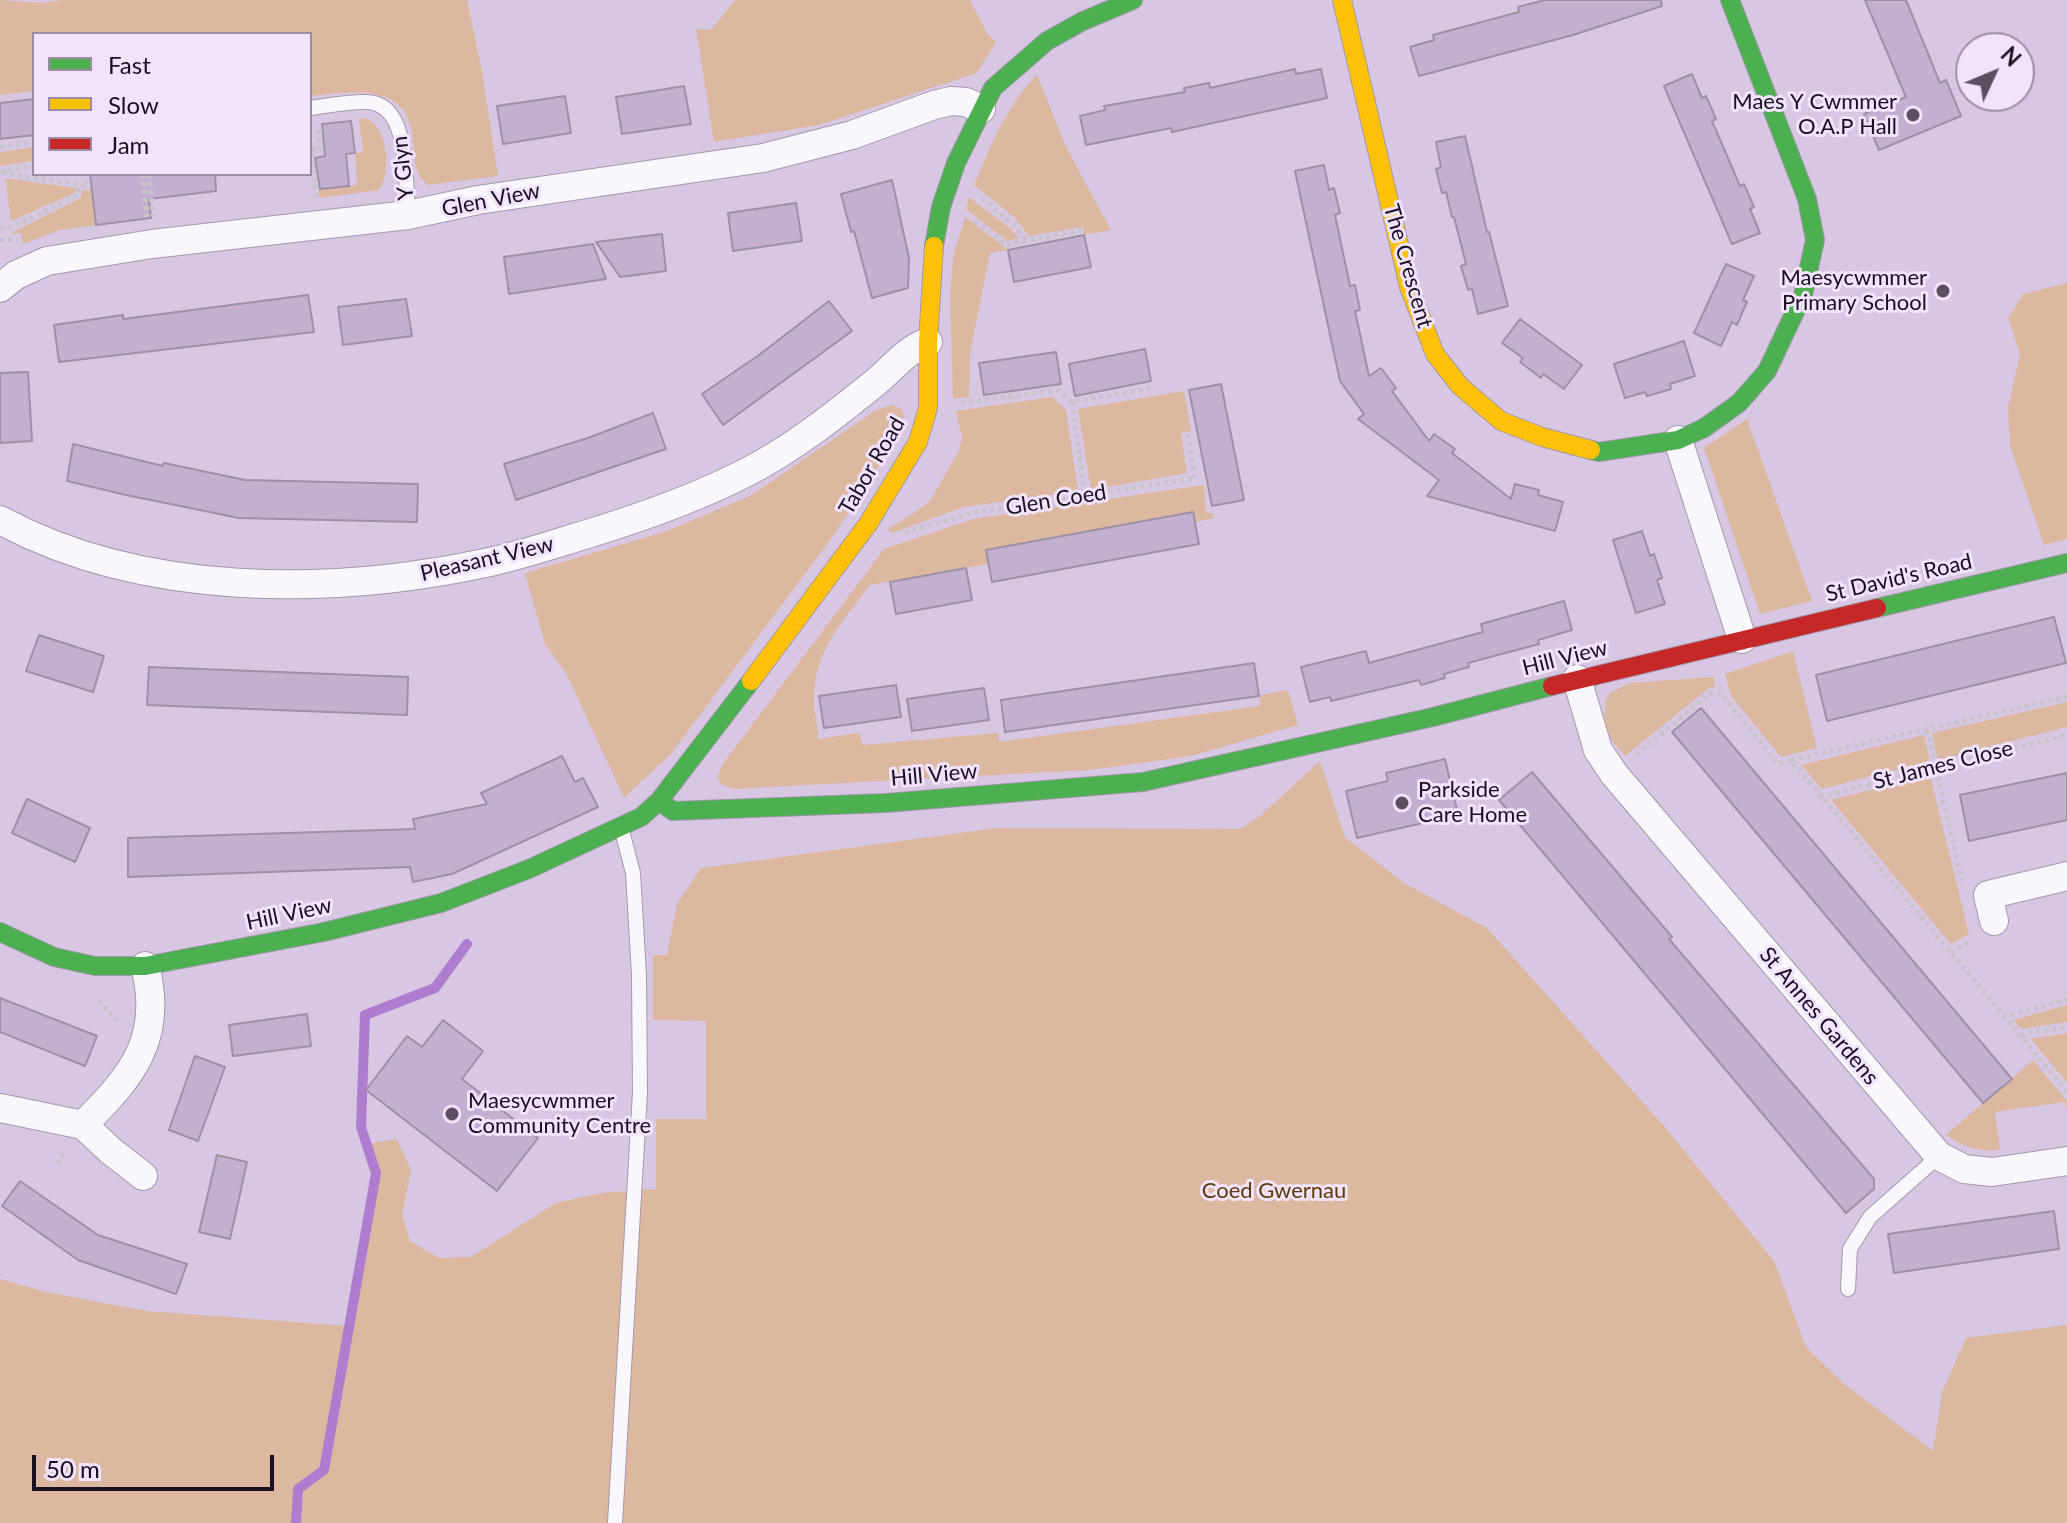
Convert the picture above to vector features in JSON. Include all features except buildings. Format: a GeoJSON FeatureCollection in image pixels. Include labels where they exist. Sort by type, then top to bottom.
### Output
{"type":"FeatureCollection","features":[{"type":"Feature","properties":{"kind":"street","name":"Tabor Road"},"geometry":{"type":"LineString","coordinates":[[659,801],[868,524],[918,442],[928,408],[932,260],[941,207],[956,163],[993,88],[1047,41],[1133,0]]}},
{"type":"Feature","properties":{"kind":"street","name":"The Crescent"},"geometry":{"type":"LineString","coordinates":[[1342,0],[1409,287],[1435,354],[1460,386],[1501,421],[1542,437],[1599,452],[1678,440],[1704,428],[1739,403],[1767,371],[1803,295],[1815,240],[1803,186],[1730,0]]}},
{"type":"Feature","properties":{"kind":"street","name":"Glen View"},"geometry":{"type":"LineString","coordinates":[[0,288],[16,275],[62,258],[152,244],[408,215],[478,200],[763,158],[852,135],[951,101],[966,102],[981,109]]}},
{"type":"Feature","properties":{"kind":"street","name":"Pleasant View"},"geometry":{"type":"LineString","coordinates":[[0,520],[57,546],[116,565],[177,576],[253,583],[328,583],[403,578],[487,563],[658,513],[748,472],[815,430],[915,346],[928,342]]}},
{"type":"Feature","properties":{"kind":"street"},"geometry":{"type":"LineString","coordinates":[[1678,440],[1742,639]]}},
{"type":"Feature","properties":{"kind":"street","name":"St David's Road"},"geometry":{"type":"LineString","coordinates":[[1742,639],[2067,563]]}},
{"type":"Feature","properties":{"kind":"street","name":"Hill View"},"geometry":{"type":"LineString","coordinates":[[0,932],[54,957],[95,966],[145,966],[324,932],[441,903],[529,869],[620,827],[641,817],[659,801],[673,811],[886,803],[1143,782],[1433,717],[1742,639]]}},
{"type":"Feature","properties":{"kind":"street","name":"St Annes Gardens"},"geometry":{"type":"LineString","coordinates":[[1577,679],[1598,750],[1614,774],[1939,1156],[1964,1169],[1992,1172],[2067,1161]]}},
{"type":"Feature","properties":{"kind":"street"},"geometry":{"type":"LineString","coordinates":[[1983,924],[1988,895],[2067,876]]}},
{"type":"Feature","properties":{"kind":"street"},"geometry":{"type":"LineString","coordinates":[[83,1125],[122,1086],[147,1041],[151,1014],[145,966]]}},
{"type":"Feature","properties":{"kind":"street"},"geometry":{"type":"LineString","coordinates":[[0,1108],[83,1125],[143,1176]]}},
{"type":"Feature","properties":{"kind":"lane","name":"Y Glyn"},"geometry":{"type":"LineString","coordinates":[[312,108],[370,101],[392,112],[399,126],[408,215]]}},
{"type":"Feature","properties":{"kind":"lane"},"geometry":{"type":"LineString","coordinates":[[615,1523],[640,1092],[639,975],[633,873],[620,827]]}},
{"type":"Feature","properties":{"kind":"lane"},"geometry":{"type":"LineString","coordinates":[[1848,1289],[1850,1249],[1870,1217],[1939,1156]]}},
{"type":"Feature","properties":{"kind":"path"},"geometry":{"type":"LineString","coordinates":[[312,150],[320,149],[319,131]]}},
{"type":"Feature","properties":{"kind":"path"},"geometry":{"type":"LineString","coordinates":[[0,147],[32,142]]}},
{"type":"Feature","properties":{"kind":"path"},"geometry":{"type":"LineString","coordinates":[[312,159],[317,205]]}},
{"type":"Feature","properties":{"kind":"path"},"geometry":{"type":"LineString","coordinates":[[2,172],[32,165]]}},
{"type":"Feature","properties":{"kind":"path"},"geometry":{"type":"LineString","coordinates":[[2,172],[87,186],[86,176]]}},
{"type":"Feature","properties":{"kind":"path"},"geometry":{"type":"LineString","coordinates":[[142,176],[148,218],[152,221],[149,176]]}},
{"type":"Feature","properties":{"kind":"path"},"geometry":{"type":"LineString","coordinates":[[0,229],[12,227],[78,195],[78,184]]}},
{"type":"Feature","properties":{"kind":"path"},"geometry":{"type":"LineString","coordinates":[[980,196],[1016,227],[1027,241]]}},
{"type":"Feature","properties":{"kind":"path"},"geometry":{"type":"LineString","coordinates":[[941,207],[962,212],[1006,245],[1083,230]]}},
{"type":"Feature","properties":{"kind":"path"},"geometry":{"type":"LineString","coordinates":[[1072,402],[1153,388]]}},
{"type":"Feature","properties":{"kind":"path"},"geometry":{"type":"LineString","coordinates":[[928,408],[1059,390],[1072,402],[1085,496]]}},
{"type":"Feature","properties":{"kind":"path","name":"Glen Coed"},"geometry":{"type":"LineString","coordinates":[[902,533],[972,513],[1195,478],[1188,435]]}},
{"type":"Feature","properties":{"kind":"path"},"geometry":{"type":"LineString","coordinates":[[1614,774],[1710,693],[1721,693],[1778,764],[2067,697]]}},
{"type":"Feature","properties":{"kind":"path"},"geometry":{"type":"LineString","coordinates":[[1927,730],[1963,885]]}},
{"type":"Feature","properties":{"kind":"path","name":"St James Close"},"geometry":{"type":"LineString","coordinates":[[1820,797],[2067,735]]}},
{"type":"Feature","properties":{"kind":"path"},"geometry":{"type":"LineString","coordinates":[[1791,760],[2067,1092]]}},
{"type":"Feature","properties":{"kind":"path"},"geometry":{"type":"LineString","coordinates":[[1951,952],[1975,939],[1983,924]]}},
{"type":"Feature","properties":{"kind":"path"},"geometry":{"type":"LineString","coordinates":[[2003,1017],[2067,1000]]}},
{"type":"Feature","properties":{"kind":"path"},"geometry":{"type":"LineString","coordinates":[[2022,1037],[2027,1033],[2067,1027]]}},
{"type":"Feature","properties":{"kind":"green space"},"geometry":{"type":"Polygon","coordinates":[[[0,0],[42,3],[63,0],[467,0],[482,71],[498,176],[428,185],[417,170],[411,128],[405,113],[396,103],[370,93],[312,96],[312,32],[32,32],[32,91],[0,95],[0,0]]]}},
{"type":"Feature","properties":{"kind":"green space"},"geometry":{"type":"Polygon","coordinates":[[[735,0],[970,0],[987,33],[996,42],[977,73],[819,125],[714,142],[696,29],[711,30],[735,0]]]}},
{"type":"Feature","properties":{"kind":"green space"},"geometry":{"type":"Polygon","coordinates":[[[1037,75],[1066,147],[1111,230],[1084,235],[1083,227],[1029,236],[1014,217],[974,185],[1008,113],[1037,75]]]}},
{"type":"Feature","properties":{"kind":"green space"},"geometry":{"type":"Polygon","coordinates":[[[367,118],[380,132],[386,152],[386,173],[379,190],[320,198],[318,190],[357,185],[355,153],[363,152],[359,119],[367,118]]]}},
{"type":"Feature","properties":{"kind":"green space"},"geometry":{"type":"Polygon","coordinates":[[[32,147],[32,161],[0,166],[0,152],[32,147]]]}},
{"type":"Feature","properties":{"kind":"green space"},"geometry":{"type":"Polygon","coordinates":[[[5,178],[75,188],[75,193],[11,221],[5,178]]]}},
{"type":"Feature","properties":{"kind":"green space"},"geometry":{"type":"Polygon","coordinates":[[[92,189],[96,225],[60,230],[23,244],[21,233],[9,234],[81,198],[82,191],[92,189]]]}},
{"type":"Feature","properties":{"kind":"green space"},"geometry":{"type":"Polygon","coordinates":[[[969,197],[1019,238],[1007,241],[966,209],[969,197]]]}},
{"type":"Feature","properties":{"kind":"green space"},"geometry":{"type":"Polygon","coordinates":[[[965,217],[1008,250],[990,253],[970,353],[969,397],[953,399],[950,293],[954,252],[965,217]]]}},
{"type":"Feature","properties":{"kind":"green space"},"geometry":{"type":"Polygon","coordinates":[[[2067,283],[2067,539],[2044,545],[2010,446],[2008,408],[2020,354],[2008,318],[2023,294],[2067,283]]]}},
{"type":"Feature","properties":{"kind":"green space"},"geometry":{"type":"Polygon","coordinates":[[[1184,391],[1191,431],[1181,433],[1187,473],[1091,490],[1078,409],[1184,391]]]}},
{"type":"Feature","properties":{"kind":"green space"},"geometry":{"type":"Polygon","coordinates":[[[1052,397],[1066,410],[1078,491],[964,507],[892,533],[887,529],[930,501],[959,451],[962,438],[956,411],[1052,397]]]}},
{"type":"Feature","properties":{"kind":"green space"},"geometry":{"type":"Polygon","coordinates":[[[892,405],[902,409],[902,430],[831,539],[670,755],[624,798],[567,675],[545,644],[525,573],[664,532],[750,496],[876,410],[892,405]]]}},
{"type":"Feature","properties":{"kind":"green space"},"geometry":{"type":"Polygon","coordinates":[[[1747,419],[1812,601],[1760,614],[1704,448],[1747,419]]]}},
{"type":"Feature","properties":{"kind":"green space"},"geometry":{"type":"Polygon","coordinates":[[[1204,485],[1206,513],[1213,513],[1214,518],[1195,522],[1192,512],[986,550],[988,564],[870,585],[833,636],[820,664],[814,695],[818,739],[859,733],[863,745],[998,733],[999,742],[1260,706],[1259,696],[1288,690],[1298,725],[1191,756],[1090,770],[732,789],[720,783],[718,776],[722,765],[884,549],[973,519],[1204,485]]]}},
{"type":"Feature","properties":{"kind":"green space"},"geometry":{"type":"Polygon","coordinates":[[[1793,651],[1817,748],[1781,757],[1731,696],[1725,674],[1793,651]]]}},
{"type":"Feature","properties":{"kind":"green space"},"geometry":{"type":"Polygon","coordinates":[[[1714,677],[1715,687],[1709,688],[1625,756],[1612,741],[1604,720],[1606,700],[1611,692],[1631,683],[1714,677]]]}},
{"type":"Feature","properties":{"kind":"green space"},"geometry":{"type":"Polygon","coordinates":[[[2067,702],[2067,727],[1938,760],[1932,733],[2067,702]]]}},
{"type":"Feature","properties":{"kind":"green space"},"geometry":{"type":"Polygon","coordinates":[[[1924,735],[1930,761],[1822,789],[1801,765],[1924,735]]]}},
{"type":"Feature","properties":{"kind":"green space","name":"Coed Gwernau"},"geometry":{"type":"Polygon","coordinates":[[[1320,761],[1345,837],[1404,883],[1487,928],[1664,1126],[1774,1261],[1806,1347],[1843,1383],[1933,1451],[1942,1392],[1966,1338],[2067,1325],[2067,1523],[0,1523],[0,1279],[46,1292],[146,1311],[349,1326],[376,1173],[367,1144],[397,1139],[411,1170],[402,1215],[410,1241],[439,1258],[471,1257],[556,1203],[602,1193],[656,1189],[656,1119],[706,1119],[706,1021],[653,1020],[653,955],[667,955],[677,904],[701,868],[997,828],[1240,829],[1260,816],[1320,761]]]}},
{"type":"Feature","properties":{"kind":"green space"},"geometry":{"type":"Polygon","coordinates":[[[1930,775],[1969,934],[1951,944],[1831,800],[1930,775]]]}},
{"type":"Feature","properties":{"kind":"green space"},"geometry":{"type":"Polygon","coordinates":[[[2067,1005],[2067,1022],[2022,1029],[2013,1020],[2067,1005]]]}},
{"type":"Feature","properties":{"kind":"green space"},"geometry":{"type":"Polygon","coordinates":[[[2067,1033],[2067,1083],[2031,1039],[2067,1033]]]}},
{"type":"Feature","properties":{"kind":"green space"},"geometry":{"type":"Polygon","coordinates":[[[2033,1060],[2067,1101],[2067,1111],[2065,1102],[1995,1112],[2000,1150],[1972,1148],[1946,1135],[2033,1060]]]}},
{"type":"Feature","properties":{"kind":"waterway"},"geometry":{"type":"LineString","coordinates":[[296,1523],[298,1489],[324,1470],[376,1173],[361,1127],[365,1015],[435,988],[467,944]]}},
{"type":"Feature","properties":{"kind":"traffic: fast"},"geometry":{"type":"LineString","coordinates":[[934,246],[941,207],[956,163],[993,88],[1047,41],[1083,21],[1133,0]]}},
{"type":"Feature","properties":{"kind":"traffic: fast"},"geometry":{"type":"LineString","coordinates":[[1591,450],[1599,452],[1678,440],[1704,428],[1739,403],[1767,371],[1803,295],[1815,240],[1807,199],[1730,0]]}},
{"type":"Feature","properties":{"kind":"traffic: fast"},"geometry":{"type":"LineString","coordinates":[[1877,608],[2067,563]]}},
{"type":"Feature","properties":{"kind":"traffic: fast"},"geometry":{"type":"LineString","coordinates":[[0,932],[54,957],[95,966],[145,966],[324,932],[441,903],[529,869],[641,817],[659,801],[751,681]]}},
{"type":"Feature","properties":{"kind":"traffic: fast"},"geometry":{"type":"LineString","coordinates":[[659,801],[673,811],[886,803],[1143,782],[1433,717],[1552,686]]}},
{"type":"Feature","properties":{"kind":"traffic: slow"},"geometry":{"type":"LineString","coordinates":[[1342,0],[1409,287],[1435,354],[1460,386],[1501,421],[1542,437],[1591,450]]}},
{"type":"Feature","properties":{"kind":"traffic: slow"},"geometry":{"type":"LineString","coordinates":[[751,681],[868,524],[918,442],[928,408],[928,342],[934,246]]}},
{"type":"Feature","properties":{"kind":"traffic: jam"},"geometry":{"type":"LineString","coordinates":[[1552,686],[1877,608]]}},
{"type":"Feature","properties":{"kind":"place","name":"Maes Y Cwmmer O.A.P Hall"},"geometry":{"type":"Point","coordinates":[1913,115]}},
{"type":"Feature","properties":{"kind":"place","name":"Maesycwmmer Primary School"},"geometry":{"type":"Point","coordinates":[1943,291]}},
{"type":"Feature","properties":{"kind":"place","name":"Parkside Care Home"},"geometry":{"type":"Point","coordinates":[1402,803]}},
{"type":"Feature","properties":{"kind":"place","name":"Maesycwmmer Community Centre"},"geometry":{"type":"Point","coordinates":[452,1114]}}]}
